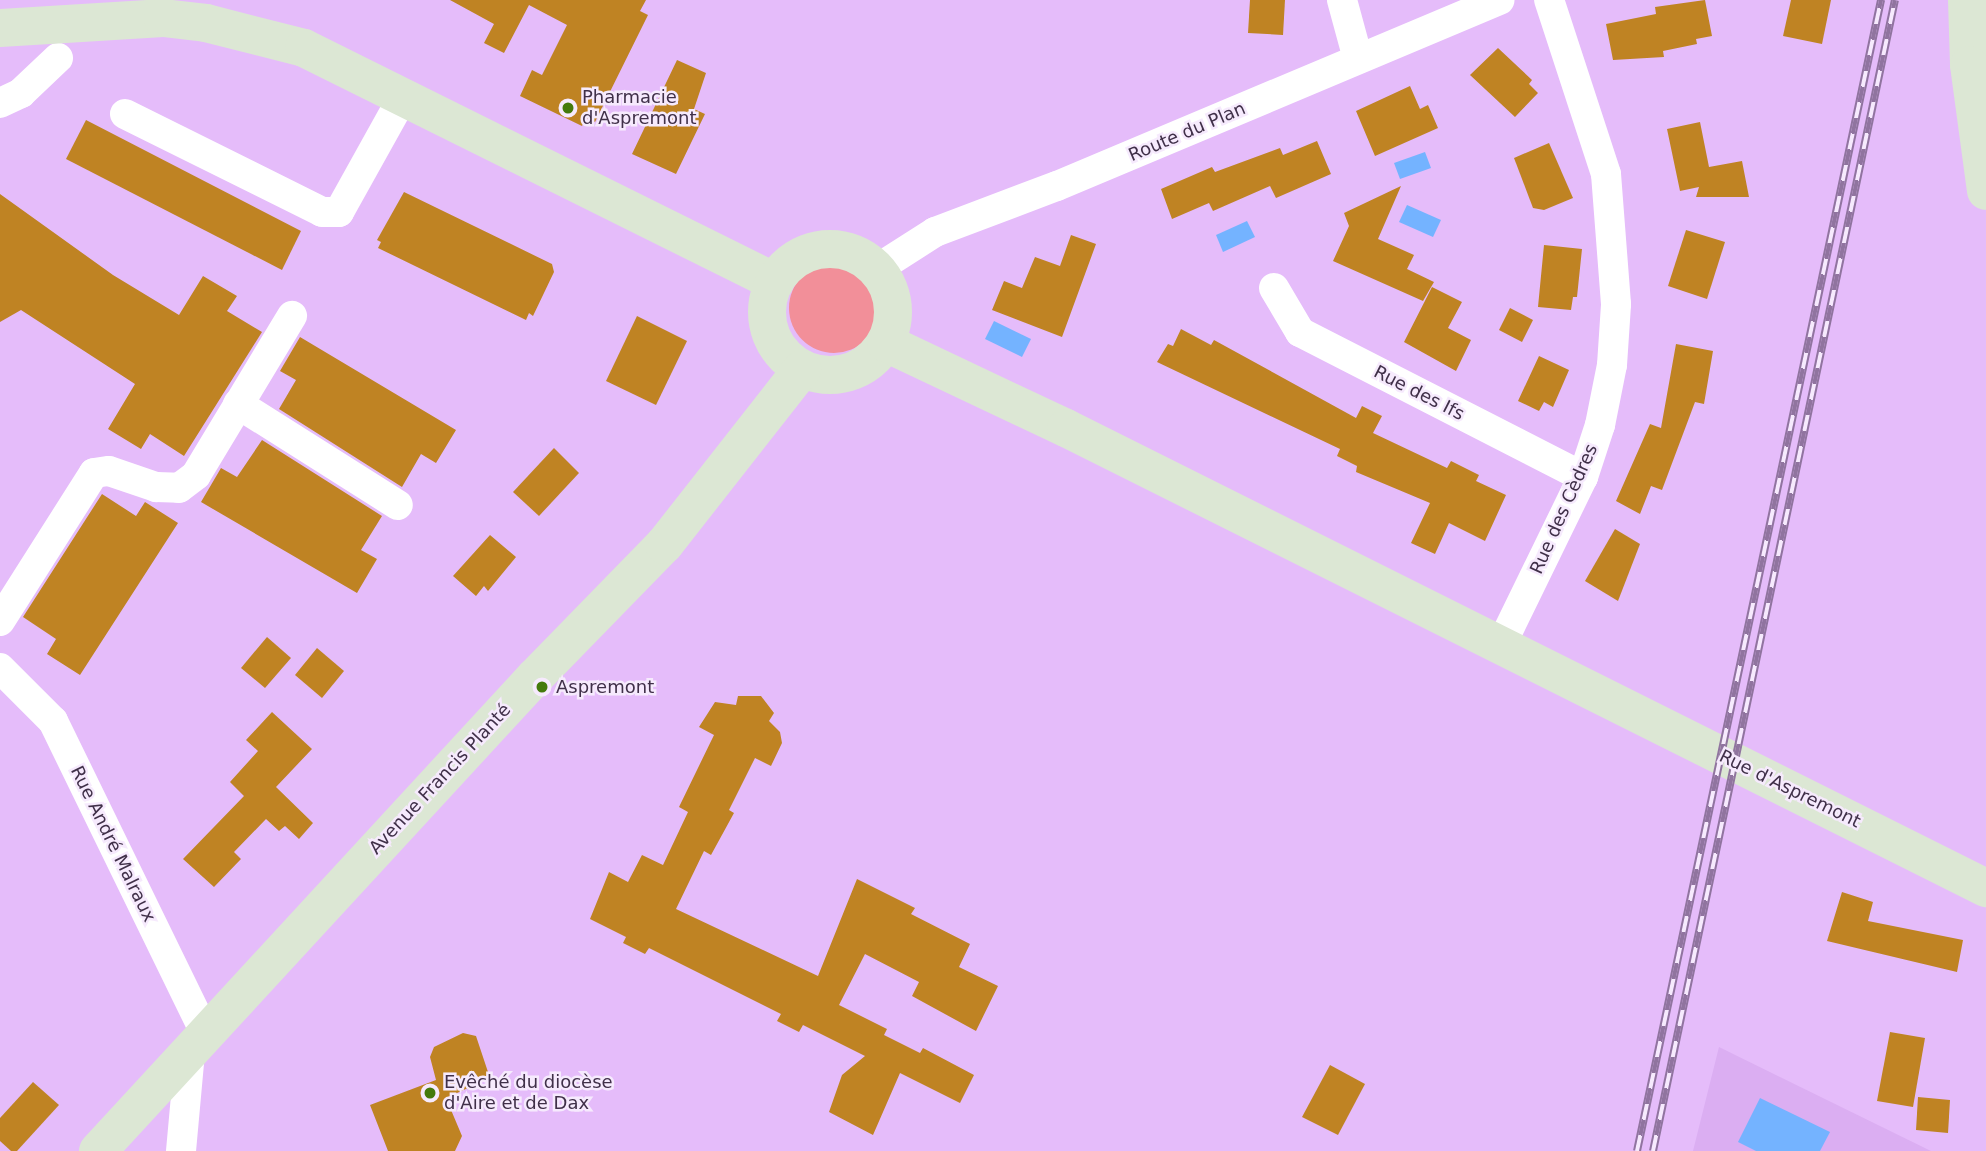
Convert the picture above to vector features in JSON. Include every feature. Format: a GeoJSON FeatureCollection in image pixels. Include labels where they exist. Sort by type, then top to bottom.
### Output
{"type":"FeatureCollection","features":[{"type":"Feature","properties":{"kind":"main road"},"geometry":{"type":"LineString","coordinates":[[1967,0],[1969,65],[1986,191]]}},
{"type":"Feature","properties":{"kind":"main road"},"geometry":{"type":"LineString","coordinates":[[0,28],[160,9],[304,48],[404,95],[775,282]]}},
{"type":"Feature","properties":{"kind":"main road"},"geometry":{"type":"LineString","coordinates":[[814,251],[848,251],[877,269],[893,304],[886,342],[858,369],[820,375],[802,369],[785,357],[771,331],[768,301],[775,282],[798,257],[814,251]]}},
{"type":"Feature","properties":{"kind":"main road","name":"Rue d'Aspremont"},"geometry":{"type":"LineString","coordinates":[[886,342],[1660,723],[1986,888]]}},
{"type":"Feature","properties":{"kind":"main road","name":"Avenue Francis Planté"},"geometry":{"type":"LineString","coordinates":[[104,1149],[535,677],[664,545],[802,369]]}},
{"type":"Feature","properties":{"kind":"street"},"geometry":{"type":"LineString","coordinates":[[1342,0],[1358,60]]}},
{"type":"Feature","properties":{"kind":"street","name":"Route du Plan"},"geometry":{"type":"LineString","coordinates":[[877,269],[935,232],[1057,186],[1500,0]]}},
{"type":"Feature","properties":{"kind":"street","name":"Rue des Cèdres"},"geometry":{"type":"LineString","coordinates":[[1501,645],[1583,477],[1600,425],[1612,365],[1614,240],[1606,174],[1549,0]]}},
{"type":"Feature","properties":{"kind":"street"},"geometry":{"type":"LineString","coordinates":[[0,103],[21,93],[58,58]]}},
{"type":"Feature","properties":{"kind":"street"},"geometry":{"type":"LineString","coordinates":[[125,114],[322,212],[340,212],[404,95]]}},
{"type":"Feature","properties":{"kind":"street","name":"Rue des Ifs"},"geometry":{"type":"LineString","coordinates":[[1274,288],[1300,332],[1583,477]]}},
{"type":"Feature","properties":{"kind":"street"},"geometry":{"type":"LineString","coordinates":[[0,621],[94,473],[109,471],[156,487],[179,488],[196,475],[292,316]]}},
{"type":"Feature","properties":{"kind":"street"},"geometry":{"type":"LineString","coordinates":[[238,404],[398,505]]}},
{"type":"Feature","properties":{"kind":"street","name":"Rue André Malraux"},"geometry":{"type":"LineString","coordinates":[[0,668],[53,721],[198,1044]]}},
{"type":"Feature","properties":{"kind":"street"},"geometry":{"type":"LineString","coordinates":[[181,1151],[198,1044]]}},
{"type":"Feature","properties":{"kind":"shaded area"},"geometry":{"type":"Polygon","coordinates":[[[834,263],[851,266],[866,276],[876,291],[879,308],[876,325],[866,340],[851,350],[834,353],[817,350],[802,340],[792,325],[789,308],[792,291],[802,276],[817,266],[834,263]]]}},
{"type":"Feature","properties":{"kind":"shaded area"},"geometry":{"type":"Polygon","coordinates":[[[1719,1047],[1931,1151],[1693,1151],[1719,1047]]]}},
{"type":"Feature","properties":{"kind":"water"},"geometry":{"type":"Polygon","coordinates":[[[1425,152],[1431,168],[1400,179],[1394,163],[1425,152]]]}},
{"type":"Feature","properties":{"kind":"water"},"geometry":{"type":"Polygon","coordinates":[[[1407,205],[1441,220],[1433,237],[1399,222],[1407,205]]]}},
{"type":"Feature","properties":{"kind":"water"},"geometry":{"type":"Polygon","coordinates":[[[1247,221],[1255,237],[1223,252],[1216,235],[1247,221]]]}},
{"type":"Feature","properties":{"kind":"water"},"geometry":{"type":"Polygon","coordinates":[[[994,321],[1031,339],[1022,357],[985,339],[994,321]]]}},
{"type":"Feature","properties":{"kind":"water"},"geometry":{"type":"Polygon","coordinates":[[[1760,1098],[1830,1132],[1820,1151],[1756,1151],[1738,1142],[1760,1098]]]}},
{"type":"Feature","properties":{"kind":"building"},"geometry":{"type":"Polygon","coordinates":[[[450,0],[646,0],[640,11],[648,15],[595,122],[586,118],[582,126],[520,96],[532,70],[542,75],[567,25],[529,5],[504,53],[484,43],[494,24],[450,0]]]}},
{"type":"Feature","properties":{"kind":"building"},"geometry":{"type":"Polygon","coordinates":[[[1250,0],[1285,0],[1283,35],[1248,33],[1250,0]]]}},
{"type":"Feature","properties":{"kind":"building"},"geometry":{"type":"Polygon","coordinates":[[[1705,0],[1712,36],[1696,39],[1697,44],[1663,51],[1664,57],[1613,60],[1606,24],[1656,14],[1655,7],[1705,0]]]}},
{"type":"Feature","properties":{"kind":"building"},"geometry":{"type":"Polygon","coordinates":[[[1791,0],[1831,0],[1822,44],[1783,36],[1791,0]]]}},
{"type":"Feature","properties":{"kind":"building"},"geometry":{"type":"Polygon","coordinates":[[[1498,48],[1532,80],[1529,84],[1538,93],[1515,117],[1470,75],[1498,48]]]}},
{"type":"Feature","properties":{"kind":"building"},"geometry":{"type":"Polygon","coordinates":[[[677,60],[706,73],[694,109],[705,114],[676,174],[632,154],[677,60]]]}},
{"type":"Feature","properties":{"kind":"building"},"geometry":{"type":"Polygon","coordinates":[[[1410,86],[1420,109],[1428,105],[1438,128],[1375,156],[1356,111],[1410,86]]]}},
{"type":"Feature","properties":{"kind":"building"},"geometry":{"type":"Polygon","coordinates":[[[86,120],[301,231],[282,270],[66,159],[86,120]]]}},
{"type":"Feature","properties":{"kind":"building"},"geometry":{"type":"Polygon","coordinates":[[[1700,122],[1709,167],[1742,161],[1749,197],[1696,197],[1699,187],[1680,191],[1667,129],[1700,122]]]}},
{"type":"Feature","properties":{"kind":"building"},"geometry":{"type":"Polygon","coordinates":[[[1317,141],[1331,174],[1276,198],[1270,186],[1213,211],[1209,203],[1172,219],[1161,189],[1212,167],[1215,172],[1280,148],[1283,155],[1317,141]]]}},
{"type":"Feature","properties":{"kind":"building"},"geometry":{"type":"Polygon","coordinates":[[[1549,143],[1573,198],[1544,210],[1533,208],[1514,158],[1549,143]]]}},
{"type":"Feature","properties":{"kind":"building"},"geometry":{"type":"Polygon","coordinates":[[[1401,186],[1378,239],[1414,255],[1407,269],[1434,282],[1423,301],[1333,261],[1349,226],[1344,213],[1401,186]]]}},
{"type":"Feature","properties":{"kind":"building"},"geometry":{"type":"Polygon","coordinates":[[[404,192],[552,264],[554,272],[533,316],[529,313],[526,320],[378,248],[381,242],[377,240],[404,192]]]}},
{"type":"Feature","properties":{"kind":"building"},"geometry":{"type":"Polygon","coordinates":[[[0,194],[113,275],[179,315],[203,276],[237,296],[227,311],[262,332],[184,456],[150,434],[141,449],[108,429],[135,384],[21,310],[0,322],[0,194]]]}},
{"type":"Feature","properties":{"kind":"building"},"geometry":{"type":"Polygon","coordinates":[[[1686,230],[1725,242],[1707,299],[1668,286],[1686,230]]]}},
{"type":"Feature","properties":{"kind":"building"},"geometry":{"type":"Polygon","coordinates":[[[1071,235],[1096,244],[1062,337],[992,310],[1004,281],[1022,288],[1035,257],[1060,266],[1071,235]]]}},
{"type":"Feature","properties":{"kind":"building"},"geometry":{"type":"Polygon","coordinates":[[[1544,245],[1582,249],[1577,297],[1573,297],[1571,310],[1538,307],[1544,245]]]}},
{"type":"Feature","properties":{"kind":"building"},"geometry":{"type":"Polygon","coordinates":[[[1432,287],[1462,302],[1448,328],[1471,340],[1456,371],[1404,342],[1432,287]]]}},
{"type":"Feature","properties":{"kind":"building"},"geometry":{"type":"Polygon","coordinates":[[[1510,308],[1533,320],[1522,342],[1499,330],[1510,308]]]}},
{"type":"Feature","properties":{"kind":"building"},"geometry":{"type":"Polygon","coordinates":[[[637,316],[687,341],[656,405],[606,381],[637,316]]]}},
{"type":"Feature","properties":{"kind":"building"},"geometry":{"type":"Polygon","coordinates":[[[1181,329],[1211,345],[1214,340],[1356,418],[1362,406],[1382,416],[1373,433],[1447,468],[1451,461],[1479,475],[1476,481],[1506,495],[1485,541],[1449,523],[1435,554],[1411,543],[1430,503],[1356,472],[1357,466],[1337,456],[1340,449],[1157,362],[1168,344],[1173,346],[1181,329]]]}},
{"type":"Feature","properties":{"kind":"building"},"geometry":{"type":"Polygon","coordinates":[[[300,337],[456,430],[436,463],[421,454],[402,487],[279,409],[296,380],[280,371],[300,337]]]}},
{"type":"Feature","properties":{"kind":"building"},"geometry":{"type":"Polygon","coordinates":[[[1676,344],[1713,351],[1704,404],[1695,402],[1662,490],[1651,486],[1640,514],[1616,501],[1650,424],[1661,428],[1676,344]]]}},
{"type":"Feature","properties":{"kind":"building"},"geometry":{"type":"Polygon","coordinates":[[[1539,356],[1569,370],[1553,407],[1544,402],[1539,411],[1518,401],[1539,356]]]}},
{"type":"Feature","properties":{"kind":"building"},"geometry":{"type":"Polygon","coordinates":[[[262,440],[382,516],[361,550],[377,559],[357,593],[201,502],[221,468],[237,477],[262,440]]]}},
{"type":"Feature","properties":{"kind":"building"},"geometry":{"type":"Polygon","coordinates":[[[554,448],[579,473],[539,516],[513,492],[554,448]]]}},
{"type":"Feature","properties":{"kind":"building"},"geometry":{"type":"Polygon","coordinates":[[[102,494],[136,516],[145,502],[178,523],[80,675],[47,654],[56,639],[23,617],[102,494]]]}},
{"type":"Feature","properties":{"kind":"building"},"geometry":{"type":"Polygon","coordinates":[[[1615,529],[1640,544],[1618,601],[1585,581],[1615,529]]]}},
{"type":"Feature","properties":{"kind":"building"},"geometry":{"type":"Polygon","coordinates":[[[490,535],[516,557],[488,591],[484,586],[476,596],[453,576],[490,535]]]}},
{"type":"Feature","properties":{"kind":"building"},"geometry":{"type":"Polygon","coordinates":[[[267,637],[291,658],[265,688],[241,668],[267,637]]]}},
{"type":"Feature","properties":{"kind":"building"},"geometry":{"type":"Polygon","coordinates":[[[317,648],[344,671],[322,698],[295,675],[317,648]]]}},
{"type":"Feature","properties":{"kind":"building"},"geometry":{"type":"Polygon","coordinates":[[[738,696],[761,696],[774,713],[769,721],[780,732],[782,743],[771,766],[755,758],[729,810],[734,813],[711,855],[704,851],[676,909],[818,976],[857,879],[915,908],[911,914],[970,944],[959,967],[998,986],[976,1031],[912,996],[919,982],[865,954],[839,1005],[887,1029],[884,1035],[920,1053],[923,1048],[974,1075],[960,1103],[900,1073],[873,1135],[829,1112],[842,1075],[865,1056],[803,1025],[799,1032],[777,1021],[781,1014],[649,948],[645,954],[623,943],[626,937],[590,919],[609,872],[628,882],[642,855],[663,865],[688,812],[679,807],[714,735],[699,727],[715,702],[736,705],[738,696]]]}},
{"type":"Feature","properties":{"kind":"building"},"geometry":{"type":"Polygon","coordinates":[[[272,712],[312,749],[276,787],[313,823],[299,839],[285,826],[279,831],[266,819],[234,852],[241,859],[214,887],[183,859],[244,796],[230,782],[258,751],[246,740],[272,712]]]}},
{"type":"Feature","properties":{"kind":"building"},"geometry":{"type":"Polygon","coordinates":[[[1842,892],[1873,902],[1868,921],[1963,940],[1957,972],[1827,941],[1842,892]]]}},
{"type":"Feature","properties":{"kind":"building"},"geometry":{"type":"Polygon","coordinates":[[[1890,1032],[1925,1038],[1913,1107],[1877,1101],[1890,1032]]]}},
{"type":"Feature","properties":{"kind":"building","name":"Evêché du diocèse d'Aire et de Dax"},"geometry":{"type":"Polygon","coordinates":[[[463,1033],[476,1036],[490,1078],[446,1098],[462,1136],[455,1151],[388,1151],[370,1105],[436,1080],[430,1057],[434,1047],[463,1033]]]}},
{"type":"Feature","properties":{"kind":"building"},"geometry":{"type":"Polygon","coordinates":[[[1330,1065],[1365,1084],[1338,1135],[1302,1117],[1330,1065]]]}},
{"type":"Feature","properties":{"kind":"building"},"geometry":{"type":"Polygon","coordinates":[[[33,1082],[59,1105],[17,1151],[11,1151],[0,1141],[0,1118],[33,1082]]]}},
{"type":"Feature","properties":{"kind":"building"},"geometry":{"type":"Polygon","coordinates":[[[1918,1097],[1950,1100],[1948,1133],[1916,1130],[1918,1097]]]}},
{"type":"Feature","properties":{"kind":"railway"},"geometry":{"type":"LineString","coordinates":[[1637,1151],[1881,0]]}},
{"type":"Feature","properties":{"kind":"railway"},"geometry":{"type":"LineString","coordinates":[[1653,1151],[1895,0]]}},
{"type":"Feature","properties":{"kind":"place","name":"Pharmacie d'Aspremont"},"geometry":{"type":"Point","coordinates":[568,108]}},
{"type":"Feature","properties":{"kind":"place","name":"Aspremont"},"geometry":{"type":"Point","coordinates":[542,687]}},
{"type":"Feature","properties":{"kind":"place","name":"Evêché du diocèse d'Aire et de Dax"},"geometry":{"type":"Point","coordinates":[430,1093]}}]}
